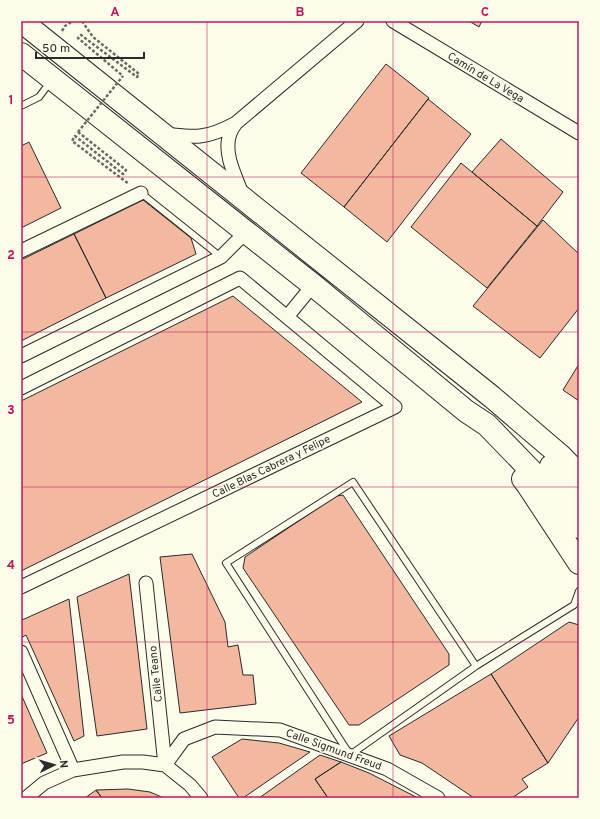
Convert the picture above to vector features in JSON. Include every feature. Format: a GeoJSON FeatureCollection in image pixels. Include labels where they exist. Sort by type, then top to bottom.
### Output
{"type":"FeatureCollection","features":[{"type":"Feature","properties":{"kind":"highway"},"geometry":{"type":"LineString","coordinates":[[21,21],[492,396],[562,456],[579,475]]}},
{"type":"Feature","properties":{"kind":"highway"},"geometry":{"type":"LineString","coordinates":[[21,54],[313,285],[466,411],[487,425],[544,484],[579,527]]}},
{"type":"Feature","properties":{"kind":"highway"},"geometry":{"type":"LineString","coordinates":[[492,396],[579,498]]}},
{"type":"Feature","properties":{"kind":"highway"},"geometry":{"type":"LineString","coordinates":[[466,411],[493,448],[527,484],[579,565]]}},
{"type":"Feature","properties":{"kind":"street"},"geometry":{"type":"LineString","coordinates":[[163,134],[199,136],[216,132],[236,123],[357,21]]}},
{"type":"Feature","properties":{"kind":"street","name":"Camín de La Vega"},"geometry":{"type":"LineString","coordinates":[[393,21],[579,133]]}},
{"type":"Feature","properties":{"kind":"street"},"geometry":{"type":"LineString","coordinates":[[236,123],[229,135],[227,148],[229,159],[244,199]]}},
{"type":"Feature","properties":{"kind":"street"},"geometry":{"type":"LineString","coordinates":[[21,251],[139,194]]}},
{"type":"Feature","properties":{"kind":"street"},"geometry":{"type":"LineString","coordinates":[[21,356],[221,257],[246,232]]}},
{"type":"Feature","properties":{"kind":"street","name":"Calle Blas Cabrera y Felipe"},"geometry":{"type":"LineString","coordinates":[[21,388],[240,278],[395,407],[21,587]]}},
{"type":"Feature","properties":{"kind":"street"},"geometry":{"type":"LineString","coordinates":[[287,316],[313,285]]}},
{"type":"Feature","properties":{"kind":"street","name":"Calle Teano"},"geometry":{"type":"LineString","coordinates":[[146,582],[165,765]]}},
{"type":"Feature","properties":{"kind":"street"},"geometry":{"type":"LineString","coordinates":[[21,652],[73,770]]}},
{"type":"Feature","properties":{"kind":"street","name":"Calle Sigmund Freud"},"geometry":{"type":"LineString","coordinates":[[165,765],[184,739],[215,727],[280,730],[387,769],[438,798]]}},
{"type":"Feature","properties":{"kind":"street"},"geometry":{"type":"LineString","coordinates":[[26,798],[44,783],[73,770],[122,762],[143,762],[165,765],[190,785],[201,798]]}},
{"type":"Feature","properties":{"kind":"lane"},"geometry":{"type":"LineString","coordinates":[[21,106],[39,97],[52,79]]}},
{"type":"Feature","properties":{"kind":"lane"},"geometry":{"type":"LineString","coordinates":[[139,194],[221,257]]}},
{"type":"Feature","properties":{"kind":"lane"},"geometry":{"type":"LineString","coordinates":[[476,666],[353,482],[226,562],[350,755],[476,666],[576,606],[579,591]]}},
{"type":"Feature","properties":{"kind":"path"},"geometry":{"type":"LineString","coordinates":[[82,21],[93,38],[139,74],[137,77],[81,35],[78,38],[123,76],[78,132],[126,170],[123,174],[75,136],[72,141],[133,187],[139,194]]}},
{"type":"Feature","properties":{"kind":"building"},"geometry":{"type":"Polygon","coordinates":[[[469,21],[482,21],[479,27],[469,21]]]}},
{"type":"Feature","properties":{"kind":"building"},"geometry":{"type":"Polygon","coordinates":[[[386,64],[429,98],[344,207],[301,173],[386,64]]]}},
{"type":"Feature","properties":{"kind":"building"},"geometry":{"type":"Polygon","coordinates":[[[428,99],[471,134],[387,242],[344,207],[428,99]]]}},
{"type":"Feature","properties":{"kind":"building"},"geometry":{"type":"Polygon","coordinates":[[[501,139],[563,192],[537,226],[472,172],[501,139]]]}},
{"type":"Feature","properties":{"kind":"building"},"geometry":{"type":"Polygon","coordinates":[[[29,142],[61,208],[21,228],[21,146],[29,142]]]}},
{"type":"Feature","properties":{"kind":"building"},"geometry":{"type":"Polygon","coordinates":[[[461,163],[537,226],[487,288],[411,227],[461,163]]]}},
{"type":"Feature","properties":{"kind":"building"},"geometry":{"type":"Polygon","coordinates":[[[143,200],[191,238],[196,254],[106,298],[74,234],[143,200]]]}},
{"type":"Feature","properties":{"kind":"building"},"geometry":{"type":"Polygon","coordinates":[[[543,220],[579,254],[579,308],[540,358],[473,306],[543,220]]]}},
{"type":"Feature","properties":{"kind":"building"},"geometry":{"type":"Polygon","coordinates":[[[74,234],[106,298],[21,341],[21,260],[74,234]]]}},
{"type":"Feature","properties":{"kind":"building"},"geometry":{"type":"Polygon","coordinates":[[[233,296],[362,402],[21,571],[21,401],[233,296]]]}},
{"type":"Feature","properties":{"kind":"building"},"geometry":{"type":"Polygon","coordinates":[[[579,364],[579,401],[563,390],[579,364]]]}},
{"type":"Feature","properties":{"kind":"building"},"geometry":{"type":"Polygon","coordinates":[[[343,495],[449,654],[449,665],[359,725],[349,725],[243,568],[245,557],[336,496],[343,495]]]}},
{"type":"Feature","properties":{"kind":"building"},"geometry":{"type":"Polygon","coordinates":[[[192,554],[225,622],[228,647],[238,645],[243,675],[253,675],[256,704],[180,713],[160,557],[192,554]]]}},
{"type":"Feature","properties":{"kind":"building"},"geometry":{"type":"Polygon","coordinates":[[[129,574],[147,729],[97,736],[77,597],[129,574]]]}},
{"type":"Feature","properties":{"kind":"building"},"geometry":{"type":"Polygon","coordinates":[[[69,599],[84,736],[74,741],[26,635],[21,638],[21,616],[22,620],[69,599]]]}},
{"type":"Feature","properties":{"kind":"building"},"geometry":{"type":"Polygon","coordinates":[[[569,622],[579,625],[579,717],[548,763],[491,674],[569,622]]]}},
{"type":"Feature","properties":{"kind":"building"},"geometry":{"type":"Polygon","coordinates":[[[491,674],[548,763],[522,779],[528,787],[512,798],[474,798],[422,763],[400,755],[389,736],[491,674]]]}},
{"type":"Feature","properties":{"kind":"building"},"geometry":{"type":"Polygon","coordinates":[[[21,694],[47,753],[21,764],[21,694]]]}},
{"type":"Feature","properties":{"kind":"building"},"geometry":{"type":"Polygon","coordinates":[[[242,739],[279,743],[310,752],[243,798],[239,798],[212,757],[242,739]]]}},
{"type":"Feature","properties":{"kind":"building"},"geometry":{"type":"Polygon","coordinates":[[[320,755],[341,762],[315,779],[328,798],[259,798],[320,755]]]}},
{"type":"Feature","properties":{"kind":"building"},"geometry":{"type":"Polygon","coordinates":[[[341,762],[369,773],[418,798],[328,798],[315,779],[341,762]]]}},
{"type":"Feature","properties":{"kind":"building"},"geometry":{"type":"Polygon","coordinates":[[[128,789],[150,792],[164,798],[102,798],[96,790],[128,789]]]}},
{"type":"Feature","properties":{"kind":"building"},"geometry":{"type":"Polygon","coordinates":[[[96,790],[102,798],[85,798],[96,790]]]}}]}
